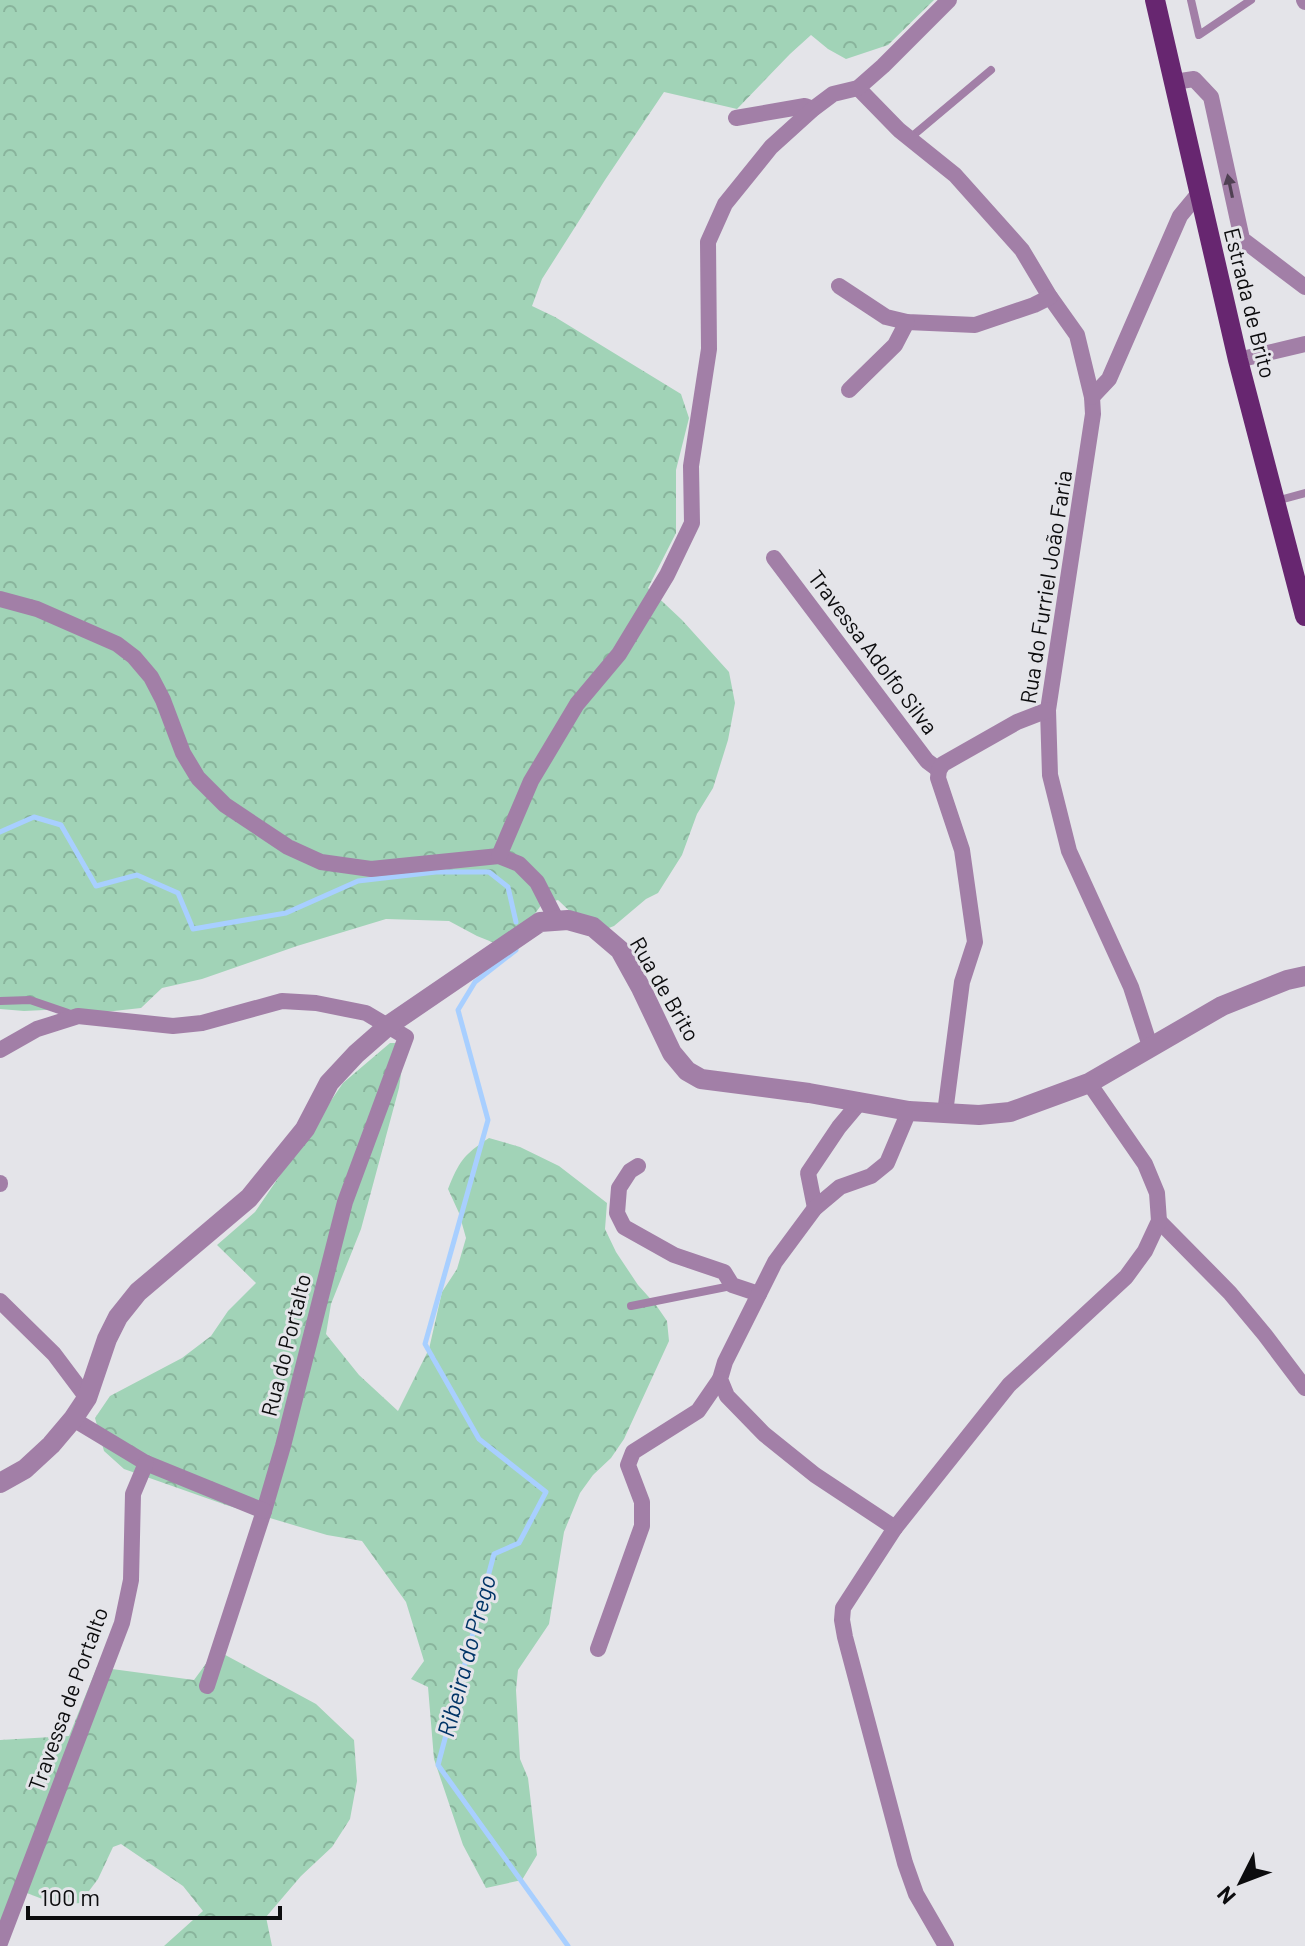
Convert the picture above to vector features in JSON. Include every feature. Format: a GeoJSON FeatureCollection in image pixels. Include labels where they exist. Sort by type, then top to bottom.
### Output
{"type":"FeatureCollection","features":[{"type":"Feature","properties":{"kind":"main road","name":"Estrada de Brito"},"geometry":{"type":"LineString","coordinates":[[1155,0],[1238,360],[1305,616]]}},
{"type":"Feature","properties":{"kind":"street"},"geometry":{"type":"LineString","coordinates":[[499,856],[531,781],[577,704],[619,654],[667,575],[692,523],[691,466],[709,349],[708,242],[725,204],[771,147],[833,94],[858,88],[949,0]]}},
{"type":"Feature","properties":{"kind":"street"},"geometry":{"type":"LineString","coordinates":[[1174,82],[1194,79],[1211,97],[1242,239],[1305,287]]}},
{"type":"Feature","properties":{"kind":"street","name":"Rua do Furriel João Faria"},"geometry":{"type":"LineString","coordinates":[[858,88],[910,138],[955,175],[1022,250],[1077,335],[1093,414],[1048,710],[1050,775],[1069,851],[1131,987],[1150,1046]]}},
{"type":"Feature","properties":{"kind":"street"},"geometry":{"type":"LineString","coordinates":[[736,118],[805,106],[813,109]]}},
{"type":"Feature","properties":{"kind":"street"},"geometry":{"type":"LineString","coordinates":[[1092,397],[1109,379],[1180,216],[1199,193]]}},
{"type":"Feature","properties":{"kind":"street"},"geometry":{"type":"LineString","coordinates":[[839,286],[886,317],[907,322],[975,325],[1050,297]]}},
{"type":"Feature","properties":{"kind":"street"},"geometry":{"type":"LineString","coordinates":[[849,390],[895,345],[907,322]]}},
{"type":"Feature","properties":{"kind":"street"},"geometry":{"type":"LineString","coordinates":[[1238,360],[1305,344]]}},
{"type":"Feature","properties":{"kind":"street","name":"Travessa Adolfo Silva"},"geometry":{"type":"LineString","coordinates":[[774,558],[927,761],[939,770]]}},
{"type":"Feature","properties":{"kind":"street"},"geometry":{"type":"LineString","coordinates":[[0,599],[37,609],[117,644],[134,657],[151,677],[183,753],[198,778],[225,805],[288,847],[321,862],[371,869],[499,856],[519,864],[537,882],[557,921],[540,922],[389,1025],[356,1054],[329,1083],[305,1129],[249,1198],[138,1292],[118,1317],[107,1339],[87,1398],[73,1419],[25,1469],[0,1483]]}},
{"type":"Feature","properties":{"kind":"street"},"geometry":{"type":"LineString","coordinates":[[945,1113],[962,982],[975,942],[962,850],[938,778],[939,770],[943,764],[1017,722],[1048,710]]}},
{"type":"Feature","properties":{"kind":"street","name":"Rua de Brito"},"geometry":{"type":"LineString","coordinates":[[557,921],[568,920],[593,927],[620,950],[672,1053],[687,1071],[701,1079],[909,1111],[979,1115],[1010,1112],[1089,1083],[1222,1006],[1305,976]]}},
{"type":"Feature","properties":{"kind":"street"},"geometry":{"type":"LineString","coordinates":[[0,1050],[37,1029],[78,1016],[173,1026],[202,1023],[282,1001],[316,1003],[366,1013],[389,1025]]}},
{"type":"Feature","properties":{"kind":"street","name":"Rua do Portalto"},"geometry":{"type":"LineString","coordinates":[[207,1686],[283,1446],[345,1202],[406,1037],[389,1025]]}},
{"type":"Feature","properties":{"kind":"street"},"geometry":{"type":"LineString","coordinates":[[946,1946],[916,1894],[905,1863],[845,1637],[843,1608],[895,1528],[1009,1385],[1126,1277],[1145,1251],[1159,1221],[1157,1193],[1145,1164],[1089,1083]]}},
{"type":"Feature","properties":{"kind":"street"},"geometry":{"type":"LineString","coordinates":[[815,1208],[808,1173],[860,1102]]}},
{"type":"Feature","properties":{"kind":"street"},"geometry":{"type":"LineString","coordinates":[[598,1649],[642,1526],[642,1502],[628,1465],[633,1452],[698,1411],[720,1379],[725,1362],[775,1262],[815,1208],[840,1187],[871,1176],[887,1163],[909,1111]]}},
{"type":"Feature","properties":{"kind":"street"},"geometry":{"type":"LineString","coordinates":[[638,1166],[630,1171],[619,1188],[617,1213],[624,1227],[674,1255],[724,1272],[732,1285],[759,1294]]}},
{"type":"Feature","properties":{"kind":"street"},"geometry":{"type":"LineString","coordinates":[[1159,1221],[1230,1293],[1305,1388]]}},
{"type":"Feature","properties":{"kind":"street"},"geometry":{"type":"LineString","coordinates":[[0,1301],[54,1354],[87,1398]]}},
{"type":"Feature","properties":{"kind":"street"},"geometry":{"type":"LineString","coordinates":[[720,1379],[727,1396],[764,1434],[815,1475],[895,1528]]}},
{"type":"Feature","properties":{"kind":"street"},"geometry":{"type":"LineString","coordinates":[[73,1419],[146,1463],[264,1511]]}},
{"type":"Feature","properties":{"kind":"street","name":"Travessa de Portalto"},"geometry":{"type":"LineString","coordinates":[[0,1943],[122,1623],[131,1580],[133,1494],[146,1463]]}},
{"type":"Feature","properties":{"kind":"lane"},"geometry":{"type":"LineString","coordinates":[[1191,0],[1199,35],[1251,0]]}},
{"type":"Feature","properties":{"kind":"lane"},"geometry":{"type":"LineString","coordinates":[[910,138],[991,70]]}},
{"type":"Feature","properties":{"kind":"lane"},"geometry":{"type":"LineString","coordinates":[[1276,501],[1305,493]]}},
{"type":"Feature","properties":{"kind":"lane"},"geometry":{"type":"LineString","coordinates":[[0,1001],[30,1000],[78,1016]]}},
{"type":"Feature","properties":{"kind":"lane"},"geometry":{"type":"LineString","coordinates":[[631,1306],[732,1285]]}},
{"type":"Feature","properties":{"kind":"green space"},"geometry":{"type":"Polygon","coordinates":[[[0,0],[934,0],[888,45],[846,59],[811,35],[737,109],[664,92],[542,279],[532,306],[681,394],[689,418],[676,470],[676,533],[648,588],[729,672],[735,703],[728,740],[713,788],[697,814],[682,855],[658,893],[646,899],[614,926],[596,933],[558,900],[542,904],[518,937],[497,944],[449,921],[386,919],[202,979],[162,988],[141,1008],[96,1013],[65,1009],[0,1009],[0,0]]]}},
{"type":"Feature","properties":{"kind":"green space"},"geometry":{"type":"Polygon","coordinates":[[[390,1043],[402,1043],[404,1054],[399,1088],[361,1229],[331,1304],[326,1334],[359,1375],[398,1411],[429,1349],[442,1292],[457,1269],[466,1238],[448,1189],[463,1160],[489,1138],[520,1147],[559,1166],[607,1203],[605,1229],[616,1252],[667,1321],[669,1341],[624,1439],[580,1493],[564,1532],[549,1624],[518,1670],[516,1690],[520,1759],[528,1778],[537,1855],[522,1880],[486,1888],[463,1845],[434,1759],[428,1687],[411,1679],[424,1661],[406,1602],[362,1541],[327,1535],[226,1505],[124,1469],[104,1451],[95,1418],[110,1396],[182,1358],[211,1336],[228,1311],[256,1283],[217,1245],[255,1212],[343,1083],[390,1043]]]}},
{"type":"Feature","properties":{"kind":"green space"},"geometry":{"type":"Polygon","coordinates":[[[216,1650],[316,1704],[354,1740],[357,1781],[350,1819],[332,1847],[301,1876],[266,1917],[272,1946],[164,1946],[203,1911],[183,1886],[121,1844],[113,1847],[98,1879],[80,1903],[58,1905],[19,1890],[0,1933],[0,1740],[69,1736],[97,1667],[194,1680],[216,1650]]]}},
{"type":"Feature","properties":{"kind":"waterway","name":"Ribeira do Prego"},"geometry":{"type":"LineString","coordinates":[[0,832],[34,817],[61,825],[96,886],[137,875],[178,893],[193,929],[286,913],[358,881],[436,872],[489,872],[508,887],[516,922]]}},
{"type":"Feature","properties":{"kind":"waterway","name":"Ribeira do Prego"},"geometry":{"type":"LineString","coordinates":[[516,950],[475,982],[458,1010],[488,1120],[425,1344],[479,1439],[546,1492],[519,1543],[494,1554],[438,1765],[568,1946]]}}]}
